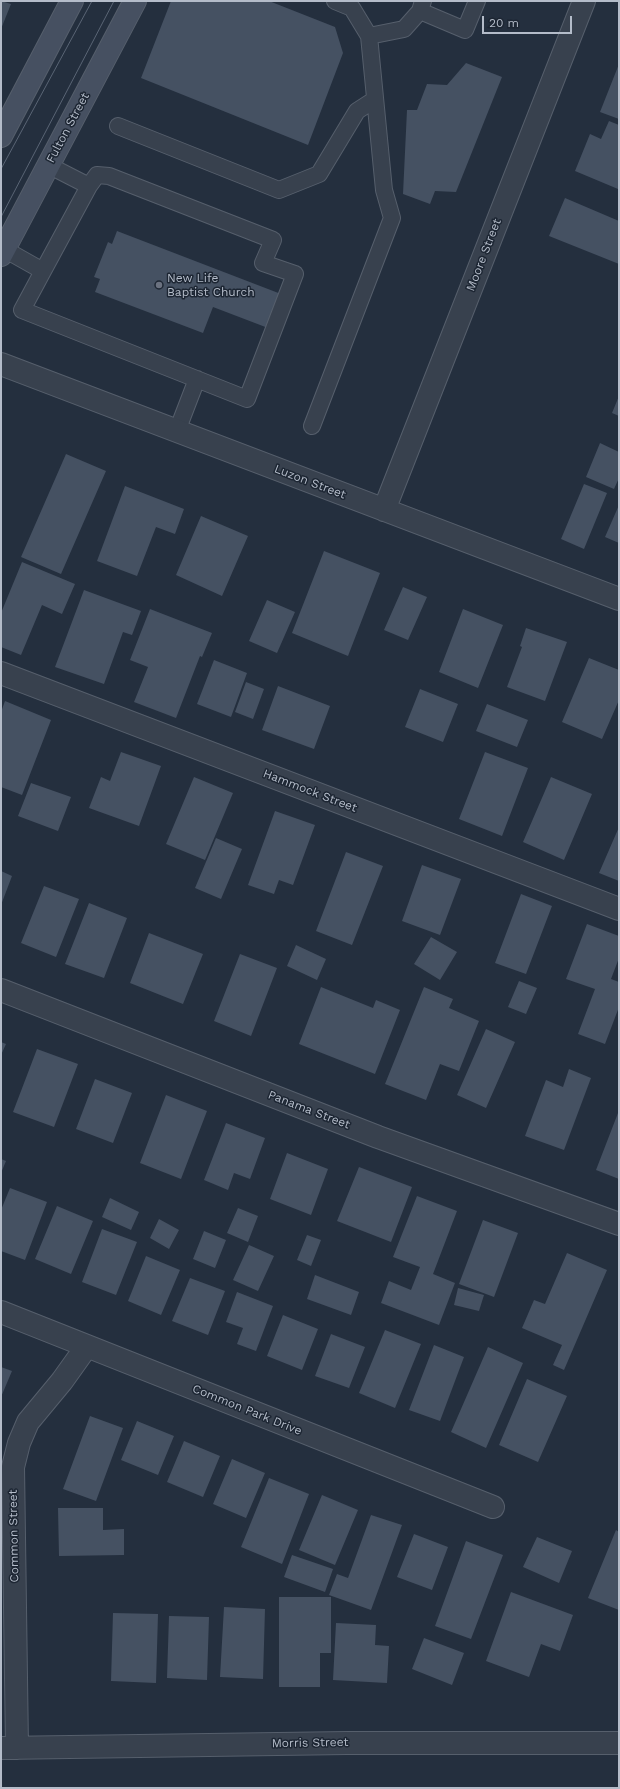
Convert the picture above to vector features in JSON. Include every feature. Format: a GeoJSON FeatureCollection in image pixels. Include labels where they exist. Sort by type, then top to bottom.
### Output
{"type":"FeatureCollection","features":[{"type":"Feature","properties":{"kind":"main road"},"geometry":{"type":"LineString","coordinates":[[1,136],[72,1]]}},
{"type":"Feature","properties":{"kind":"main road","name":"Fulton Street"},"geometry":{"type":"LineString","coordinates":[[3,252],[135,1]]}},
{"type":"Feature","properties":{"kind":"street","name":"Moore Street"},"geometry":{"type":"LineString","coordinates":[[384,510],[584,1]]}},
{"type":"Feature","properties":{"kind":"street","name":"Luzon Street"},"geometry":{"type":"LineString","coordinates":[[1,364],[619,599]]}},
{"type":"Feature","properties":{"kind":"street","name":"Hammock Street"},"geometry":{"type":"LineString","coordinates":[[1,674],[619,909]]}},
{"type":"Feature","properties":{"kind":"street","name":"Panama Street"},"geometry":{"type":"LineString","coordinates":[[1,990],[378,1137],[619,1224]]}},
{"type":"Feature","properties":{"kind":"street","name":"Common Park Drive"},"geometry":{"type":"LineString","coordinates":[[1,1312],[493,1507]]}},
{"type":"Feature","properties":{"kind":"street","name":"Common Street"},"geometry":{"type":"LineString","coordinates":[[9,1748],[13,1467],[19,1442],[28,1422],[62,1381],[87,1346]]}},
{"type":"Feature","properties":{"kind":"street","name":"Morris Street"},"geometry":{"type":"LineString","coordinates":[[9,1748],[347,1743],[619,1743]]}},
{"type":"Feature","properties":{"kind":"lane"},"geometry":{"type":"LineString","coordinates":[[312,426],[392,218],[384,190],[374,100],[369,36],[352,8],[335,1]]}},
{"type":"Feature","properties":{"kind":"lane"},"geometry":{"type":"LineString","coordinates":[[369,36],[404,29],[422,6],[465,30],[477,1]]}},
{"type":"Feature","properties":{"kind":"lane"},"geometry":{"type":"LineString","coordinates":[[118,126],[279,190],[318,174],[357,111],[374,100]]}},
{"type":"Feature","properties":{"kind":"lane"},"geometry":{"type":"LineString","coordinates":[[48,166],[89,186]]}},
{"type":"Feature","properties":{"kind":"lane"},"geometry":{"type":"LineString","coordinates":[[97,175],[109,176],[273,240],[263,263],[295,274],[247,399],[22,310],[89,186],[97,175]]}},
{"type":"Feature","properties":{"kind":"lane"},"geometry":{"type":"LineString","coordinates":[[3,252],[43,271]]}},
{"type":"Feature","properties":{"kind":"lane"},"geometry":{"type":"LineString","coordinates":[[177,431],[197,379]]}},
{"type":"Feature","properties":{"kind":"building"},"geometry":{"type":"Polygon","coordinates":[[[1,1],[11,4],[1,29],[1,1]]]}},
{"type":"Feature","properties":{"kind":"building"},"geometry":{"type":"Polygon","coordinates":[[[171,1],[269,1],[335,27],[343,53],[308,145],[141,78],[171,1]]]}},
{"type":"Feature","properties":{"kind":"building"},"geometry":{"type":"Polygon","coordinates":[[[466,63],[502,77],[456,192],[435,191],[430,204],[403,194],[407,110],[417,110],[427,84],[447,85],[466,63]]]}},
{"type":"Feature","properties":{"kind":"building"},"geometry":{"type":"Polygon","coordinates":[[[619,64],[619,119],[600,112],[619,64]]]}},
{"type":"Feature","properties":{"kind":"building"},"geometry":{"type":"Polygon","coordinates":[[[609,121],[619,125],[618,189],[575,171],[590,134],[601,139],[609,121]]]}},
{"type":"Feature","properties":{"kind":"building"},"geometry":{"type":"Polygon","coordinates":[[[565,198],[619,221],[619,264],[549,236],[565,198]]]}},
{"type":"Feature","properties":{"kind":"building","name":"New Life Baptist Church"},"geometry":{"type":"Polygon","coordinates":[[[117,231],[281,294],[268,328],[213,307],[203,333],[95,292],[100,279],[94,277],[108,242],[112,244],[117,231]]]}},
{"type":"Feature","properties":{"kind":"building"},"geometry":{"type":"Polygon","coordinates":[[[619,396],[619,416],[612,413],[619,396]]]}},
{"type":"Feature","properties":{"kind":"building"},"geometry":{"type":"Polygon","coordinates":[[[600,443],[619,452],[619,478],[614,489],[586,477],[600,443]]]}},
{"type":"Feature","properties":{"kind":"building"},"geometry":{"type":"Polygon","coordinates":[[[66,454],[106,471],[61,574],[21,557],[66,454]]]}},
{"type":"Feature","properties":{"kind":"building"},"geometry":{"type":"Polygon","coordinates":[[[584,484],[607,493],[584,549],[561,539],[584,484]]]}},
{"type":"Feature","properties":{"kind":"building"},"geometry":{"type":"Polygon","coordinates":[[[125,486],[184,509],[175,534],[156,527],[137,576],[97,561],[125,486]]]}},
{"type":"Feature","properties":{"kind":"building"},"geometry":{"type":"Polygon","coordinates":[[[619,505],[619,543],[605,537],[619,505]]]}},
{"type":"Feature","properties":{"kind":"building"},"geometry":{"type":"Polygon","coordinates":[[[201,516],[248,536],[222,596],[176,575],[201,516]]]}},
{"type":"Feature","properties":{"kind":"building"},"geometry":{"type":"Polygon","coordinates":[[[324,551],[380,573],[348,656],[292,633],[324,551]]]}},
{"type":"Feature","properties":{"kind":"building"},"geometry":{"type":"Polygon","coordinates":[[[22,562],[75,584],[62,614],[42,605],[21,655],[1,647],[1,613],[22,562]]]}},
{"type":"Feature","properties":{"kind":"building"},"geometry":{"type":"Polygon","coordinates":[[[403,587],[427,597],[408,640],[384,630],[403,587]]]}},
{"type":"Feature","properties":{"kind":"building"},"geometry":{"type":"Polygon","coordinates":[[[84,590],[141,611],[132,635],[123,632],[104,684],[55,667],[84,590]]]}},
{"type":"Feature","properties":{"kind":"building"},"geometry":{"type":"Polygon","coordinates":[[[267,600],[295,612],[277,653],[249,641],[267,600]]]}},
{"type":"Feature","properties":{"kind":"building"},"geometry":{"type":"Polygon","coordinates":[[[150,609],[212,633],[202,657],[200,656],[176,718],[134,702],[148,667],[130,660],[150,609]]]}},
{"type":"Feature","properties":{"kind":"building"},"geometry":{"type":"Polygon","coordinates":[[[463,609],[503,625],[478,688],[439,672],[463,609]]]}},
{"type":"Feature","properties":{"kind":"building"},"geometry":{"type":"Polygon","coordinates":[[[526,628],[567,642],[545,701],[507,687],[522,647],[520,646],[526,628]]]}},
{"type":"Feature","properties":{"kind":"building"},"geometry":{"type":"Polygon","coordinates":[[[589,658],[619,670],[619,700],[602,739],[562,722],[589,658]]]}},
{"type":"Feature","properties":{"kind":"building"},"geometry":{"type":"Polygon","coordinates":[[[214,660],[247,673],[231,717],[197,704],[214,660]]]}},
{"type":"Feature","properties":{"kind":"building"},"geometry":{"type":"Polygon","coordinates":[[[246,682],[264,689],[253,719],[235,712],[246,682]]]}},
{"type":"Feature","properties":{"kind":"building"},"geometry":{"type":"Polygon","coordinates":[[[278,686],[330,706],[314,749],[262,730],[278,686]]]}},
{"type":"Feature","properties":{"kind":"building"},"geometry":{"type":"Polygon","coordinates":[[[420,689],[458,704],[443,742],[405,727],[420,689]]]}},
{"type":"Feature","properties":{"kind":"building"},"geometry":{"type":"Polygon","coordinates":[[[5,701],[51,720],[22,795],[1,787],[1,712],[5,701]]]}},
{"type":"Feature","properties":{"kind":"building"},"geometry":{"type":"Polygon","coordinates":[[[487,704],[528,720],[517,747],[476,731],[487,704]]]}},
{"type":"Feature","properties":{"kind":"building"},"geometry":{"type":"Polygon","coordinates":[[[121,752],[161,766],[139,826],[89,808],[101,777],[110,781],[121,752]]]}},
{"type":"Feature","properties":{"kind":"building"},"geometry":{"type":"Polygon","coordinates":[[[485,752],[528,768],[502,836],[459,819],[485,752]]]}},
{"type":"Feature","properties":{"kind":"building"},"geometry":{"type":"Polygon","coordinates":[[[194,777],[233,793],[205,860],[166,844],[194,777]]]}},
{"type":"Feature","properties":{"kind":"building"},"geometry":{"type":"Polygon","coordinates":[[[551,777],[592,794],[564,860],[523,842],[551,777]]]}},
{"type":"Feature","properties":{"kind":"building"},"geometry":{"type":"Polygon","coordinates":[[[31,783],[71,797],[58,831],[18,816],[31,783]]]}},
{"type":"Feature","properties":{"kind":"building"},"geometry":{"type":"Polygon","coordinates":[[[275,811],[315,825],[293,885],[279,880],[274,894],[248,885],[275,811]]]}},
{"type":"Feature","properties":{"kind":"building"},"geometry":{"type":"Polygon","coordinates":[[[619,827],[619,881],[599,873],[619,827]]]}},
{"type":"Feature","properties":{"kind":"building"},"geometry":{"type":"Polygon","coordinates":[[[216,838],[242,849],[221,899],[195,888],[216,838]]]}},
{"type":"Feature","properties":{"kind":"building"},"geometry":{"type":"Polygon","coordinates":[[[346,852],[383,866],[352,945],[316,931],[346,852]]]}},
{"type":"Feature","properties":{"kind":"building"},"geometry":{"type":"Polygon","coordinates":[[[422,865],[461,879],[440,935],[402,921],[422,865]]]}},
{"type":"Feature","properties":{"kind":"building"},"geometry":{"type":"Polygon","coordinates":[[[1,871],[12,876],[1,905],[1,871]]]}},
{"type":"Feature","properties":{"kind":"building"},"geometry":{"type":"Polygon","coordinates":[[[44,886],[79,899],[56,957],[21,943],[44,886]]]}},
{"type":"Feature","properties":{"kind":"building"},"geometry":{"type":"Polygon","coordinates":[[[521,894],[552,906],[526,974],[495,963],[521,894]]]}},
{"type":"Feature","properties":{"kind":"building"},"geometry":{"type":"Polygon","coordinates":[[[89,903],[127,918],[104,978],[65,964],[89,903]]]}},
{"type":"Feature","properties":{"kind":"building"},"geometry":{"type":"Polygon","coordinates":[[[587,924],[619,936],[619,958],[611,979],[619,982],[619,1007],[605,1044],[578,1034],[595,989],[566,979],[587,924]]]}},
{"type":"Feature","properties":{"kind":"building"},"geometry":{"type":"Polygon","coordinates":[[[149,933],[203,954],[183,1004],[130,983],[149,933]]]}},
{"type":"Feature","properties":{"kind":"building"},"geometry":{"type":"Polygon","coordinates":[[[431,937],[457,952],[440,980],[414,964],[431,937]]]}},
{"type":"Feature","properties":{"kind":"building"},"geometry":{"type":"Polygon","coordinates":[[[296,945],[326,959],[317,980],[287,966],[296,945]]]}},
{"type":"Feature","properties":{"kind":"building"},"geometry":{"type":"Polygon","coordinates":[[[240,954],[277,968],[251,1036],[214,1021],[240,954]]]}},
{"type":"Feature","properties":{"kind":"building"},"geometry":{"type":"Polygon","coordinates":[[[519,981],[537,988],[526,1014],[508,1007],[519,981]]]}},
{"type":"Feature","properties":{"kind":"building"},"geometry":{"type":"Polygon","coordinates":[[[321,987],[373,1008],[376,1000],[400,1010],[375,1074],[299,1044],[321,987]]]}},
{"type":"Feature","properties":{"kind":"building"},"geometry":{"type":"Polygon","coordinates":[[[424,987],[453,999],[449,1008],[479,1021],[459,1071],[440,1064],[426,1100],[385,1084],[424,987]]]}},
{"type":"Feature","properties":{"kind":"building"},"geometry":{"type":"Polygon","coordinates":[[[486,1029],[515,1042],[486,1108],[457,1095],[486,1029]]]}},
{"type":"Feature","properties":{"kind":"building"},"geometry":{"type":"Polygon","coordinates":[[[1,1042],[6,1044],[1,1055],[1,1042]]]}},
{"type":"Feature","properties":{"kind":"building"},"geometry":{"type":"Polygon","coordinates":[[[37,1049],[78,1064],[54,1127],[13,1112],[37,1049]]]}},
{"type":"Feature","properties":{"kind":"building"},"geometry":{"type":"Polygon","coordinates":[[[569,1069],[591,1078],[564,1150],[525,1136],[546,1080],[563,1087],[569,1069]]]}},
{"type":"Feature","properties":{"kind":"building"},"geometry":{"type":"Polygon","coordinates":[[[95,1079],[132,1093],[113,1143],[76,1129],[95,1079]]]}},
{"type":"Feature","properties":{"kind":"building"},"geometry":{"type":"Polygon","coordinates":[[[166,1095],[207,1111],[181,1179],[140,1163],[166,1095]]]}},
{"type":"Feature","properties":{"kind":"building"},"geometry":{"type":"Polygon","coordinates":[[[618,1113],[619,1114],[619,1179],[596,1170],[618,1113]]]}},
{"type":"Feature","properties":{"kind":"building"},"geometry":{"type":"Polygon","coordinates":[[[226,1123],[265,1138],[250,1179],[234,1173],[228,1190],[204,1180],[226,1123]]]}},
{"type":"Feature","properties":{"kind":"building"},"geometry":{"type":"Polygon","coordinates":[[[287,1153],[328,1169],[311,1215],[270,1199],[287,1153]]]}},
{"type":"Feature","properties":{"kind":"building"},"geometry":{"type":"Polygon","coordinates":[[[1,1159],[6,1161],[1,1173],[1,1159]]]}},
{"type":"Feature","properties":{"kind":"building"},"geometry":{"type":"Polygon","coordinates":[[[359,1167],[412,1187],[391,1242],[337,1221],[359,1167]]]}},
{"type":"Feature","properties":{"kind":"building"},"geometry":{"type":"Polygon","coordinates":[[[10,1188],[47,1202],[25,1260],[1,1251],[1,1210],[10,1188]]]}},
{"type":"Feature","properties":{"kind":"building"},"geometry":{"type":"Polygon","coordinates":[[[417,1196],[457,1211],[433,1274],[455,1283],[439,1325],[381,1303],[389,1281],[411,1290],[420,1267],[393,1257],[417,1196]]]}},
{"type":"Feature","properties":{"kind":"building"},"geometry":{"type":"Polygon","coordinates":[[[110,1198],[139,1212],[131,1230],[102,1217],[110,1198]]]}},
{"type":"Feature","properties":{"kind":"building"},"geometry":{"type":"Polygon","coordinates":[[[57,1206],[93,1221],[71,1274],[35,1259],[57,1206]]]}},
{"type":"Feature","properties":{"kind":"building"},"geometry":{"type":"Polygon","coordinates":[[[238,1208],[258,1216],[248,1242],[227,1233],[238,1208]]]}},
{"type":"Feature","properties":{"kind":"building"},"geometry":{"type":"Polygon","coordinates":[[[159,1219],[179,1230],[169,1249],[150,1238],[159,1219]]]}},
{"type":"Feature","properties":{"kind":"building"},"geometry":{"type":"Polygon","coordinates":[[[483,1220],[518,1233],[494,1297],[459,1284],[483,1220]]]}},
{"type":"Feature","properties":{"kind":"building"},"geometry":{"type":"Polygon","coordinates":[[[102,1229],[137,1242],[116,1295],[82,1282],[102,1229]]]}},
{"type":"Feature","properties":{"kind":"building"},"geometry":{"type":"Polygon","coordinates":[[[204,1231],[226,1240],[215,1268],[193,1259],[204,1231]]]}},
{"type":"Feature","properties":{"kind":"building"},"geometry":{"type":"Polygon","coordinates":[[[307,1235],[321,1240],[311,1266],[297,1260],[307,1235]]]}},
{"type":"Feature","properties":{"kind":"building"},"geometry":{"type":"Polygon","coordinates":[[[249,1245],[274,1256],[258,1291],[233,1280],[249,1245]]]}},
{"type":"Feature","properties":{"kind":"building"},"geometry":{"type":"Polygon","coordinates":[[[567,1253],[607,1270],[564,1370],[553,1365],[562,1345],[522,1328],[534,1300],[545,1304],[567,1253]]]}},
{"type":"Feature","properties":{"kind":"building"},"geometry":{"type":"Polygon","coordinates":[[[146,1256],[180,1270],[161,1315],[128,1301],[146,1256]]]}},
{"type":"Feature","properties":{"kind":"building"},"geometry":{"type":"Polygon","coordinates":[[[315,1275],[359,1292],[351,1315],[307,1299],[315,1275]]]}},
{"type":"Feature","properties":{"kind":"building"},"geometry":{"type":"Polygon","coordinates":[[[190,1278],[225,1291],[208,1335],[172,1321],[190,1278]]]}},
{"type":"Feature","properties":{"kind":"building"},"geometry":{"type":"Polygon","coordinates":[[[458,1288],[484,1295],[479,1311],[454,1305],[458,1288]]]}},
{"type":"Feature","properties":{"kind":"building"},"geometry":{"type":"Polygon","coordinates":[[[237,1292],[273,1306],[256,1351],[237,1344],[243,1328],[226,1322],[237,1292]]]}},
{"type":"Feature","properties":{"kind":"building"},"geometry":{"type":"Polygon","coordinates":[[[283,1315],[318,1329],[302,1370],[267,1356],[283,1315]]]}},
{"type":"Feature","properties":{"kind":"building"},"geometry":{"type":"Polygon","coordinates":[[[385,1330],[421,1344],[395,1408],[359,1393],[385,1330]]]}},
{"type":"Feature","properties":{"kind":"building"},"geometry":{"type":"Polygon","coordinates":[[[331,1334],[365,1347],[349,1388],[315,1376],[331,1334]]]}},
{"type":"Feature","properties":{"kind":"building"},"geometry":{"type":"Polygon","coordinates":[[[434,1345],[464,1357],[440,1421],[409,1410],[434,1345]]]}},
{"type":"Feature","properties":{"kind":"building"},"geometry":{"type":"Polygon","coordinates":[[[488,1347],[523,1363],[486,1448],[451,1432],[488,1347]]]}},
{"type":"Feature","properties":{"kind":"building"},"geometry":{"type":"Polygon","coordinates":[[[1,1367],[12,1371],[1,1397],[1,1367]]]}},
{"type":"Feature","properties":{"kind":"building"},"geometry":{"type":"Polygon","coordinates":[[[527,1379],[567,1396],[538,1462],[499,1445],[527,1379]]]}},
{"type":"Feature","properties":{"kind":"building"},"geometry":{"type":"Polygon","coordinates":[[[90,1416],[123,1428],[96,1501],[63,1489],[90,1416]]]}},
{"type":"Feature","properties":{"kind":"building"},"geometry":{"type":"Polygon","coordinates":[[[137,1421],[174,1436],[158,1475],[121,1460],[137,1421]]]}},
{"type":"Feature","properties":{"kind":"building"},"geometry":{"type":"Polygon","coordinates":[[[184,1441],[220,1456],[203,1497],[167,1482],[184,1441]]]}},
{"type":"Feature","properties":{"kind":"building"},"geometry":{"type":"Polygon","coordinates":[[[232,1459],[265,1473],[246,1518],[213,1504],[232,1459]]]}},
{"type":"Feature","properties":{"kind":"building"},"geometry":{"type":"Polygon","coordinates":[[[269,1478],[309,1494],[282,1564],[241,1547],[269,1478]]]}},
{"type":"Feature","properties":{"kind":"building"},"geometry":{"type":"Polygon","coordinates":[[[322,1495],[358,1510],[335,1565],[299,1550],[322,1495]]]}},
{"type":"Feature","properties":{"kind":"building"},"geometry":{"type":"Polygon","coordinates":[[[58,1508],[103,1508],[103,1530],[124,1529],[124,1555],[59,1556],[58,1508]]]}},
{"type":"Feature","properties":{"kind":"building"},"geometry":{"type":"Polygon","coordinates":[[[371,1515],[402,1525],[371,1610],[329,1595],[337,1574],[348,1578],[371,1515]]]}},
{"type":"Feature","properties":{"kind":"building"},"geometry":{"type":"Polygon","coordinates":[[[616,1530],[619,1532],[619,1610],[588,1598],[616,1530]]]}},
{"type":"Feature","properties":{"kind":"building"},"geometry":{"type":"Polygon","coordinates":[[[414,1534],[448,1547],[432,1590],[397,1577],[414,1534]]]}},
{"type":"Feature","properties":{"kind":"building"},"geometry":{"type":"Polygon","coordinates":[[[537,1537],[572,1551],[559,1583],[523,1567],[537,1537]]]}},
{"type":"Feature","properties":{"kind":"building"},"geometry":{"type":"Polygon","coordinates":[[[466,1541],[503,1555],[471,1639],[435,1626],[466,1541]]]}},
{"type":"Feature","properties":{"kind":"building"},"geometry":{"type":"Polygon","coordinates":[[[292,1555],[333,1569],[325,1592],[284,1577],[292,1555]]]}},
{"type":"Feature","properties":{"kind":"building"},"geometry":{"type":"Polygon","coordinates":[[[511,1592],[573,1615],[560,1651],[541,1644],[529,1677],[486,1661],[511,1592]]]}},
{"type":"Feature","properties":{"kind":"building"},"geometry":{"type":"Polygon","coordinates":[[[279,1597],[331,1597],[331,1653],[320,1653],[320,1687],[279,1687],[279,1597]]]}},
{"type":"Feature","properties":{"kind":"building"},"geometry":{"type":"Polygon","coordinates":[[[224,1607],[265,1609],[263,1679],[220,1677],[224,1607]]]}},
{"type":"Feature","properties":{"kind":"building"},"geometry":{"type":"Polygon","coordinates":[[[113,1613],[158,1614],[156,1683],[111,1681],[113,1613]]]}},
{"type":"Feature","properties":{"kind":"building"},"geometry":{"type":"Polygon","coordinates":[[[169,1616],[209,1617],[207,1680],[167,1678],[169,1616]]]}},
{"type":"Feature","properties":{"kind":"building"},"geometry":{"type":"Polygon","coordinates":[[[336,1623],[376,1625],[375,1645],[389,1646],[387,1683],[333,1680],[336,1623]]]}},
{"type":"Feature","properties":{"kind":"building"},"geometry":{"type":"Polygon","coordinates":[[[424,1638],[464,1653],[452,1685],[412,1669],[424,1638]]]}},
{"type":"Feature","properties":{"kind":"tram line"},"geometry":{"type":"LineString","coordinates":[[1,169],[92,1]]}},
{"type":"Feature","properties":{"kind":"tram line"},"geometry":{"type":"LineString","coordinates":[[1,217],[114,1]]}},
{"type":"Feature","properties":{"kind":"place","name":"New Life Baptist Church"},"geometry":{"type":"Point","coordinates":[159,285]}}]}
